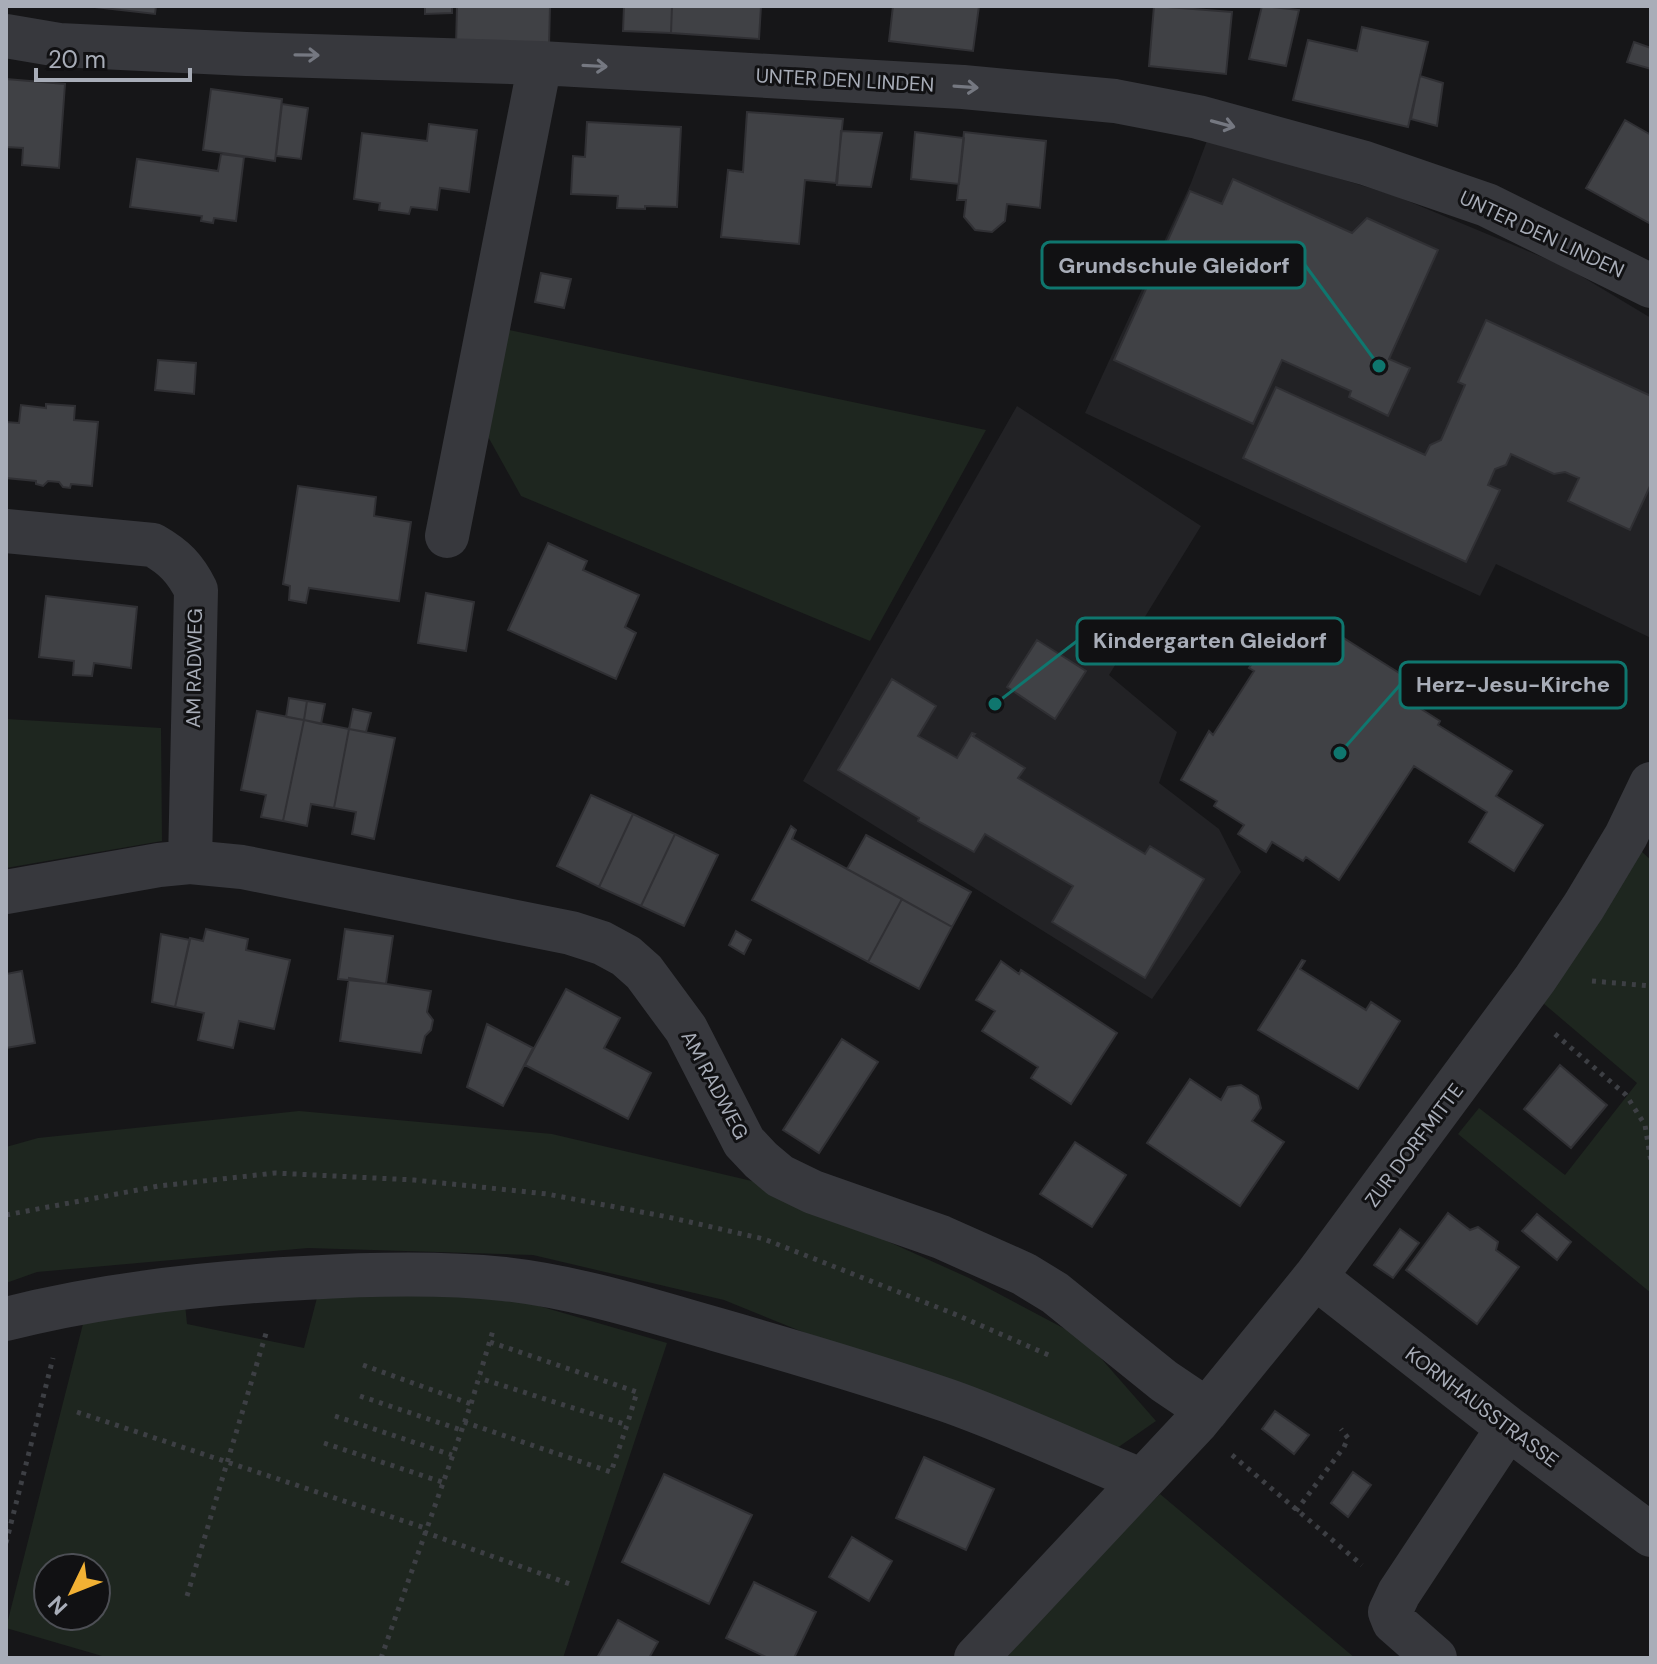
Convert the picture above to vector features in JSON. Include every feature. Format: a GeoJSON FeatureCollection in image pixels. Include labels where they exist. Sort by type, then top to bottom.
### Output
{"type":"FeatureCollection","features":[{"type":"Feature","properties":{"kind":"street","name":"UNTER DEN LINDEN"},"geometry":{"type":"LineString","coordinates":[[6,36],[59,45],[540,63],[963,87],[1115,101],[1198,117],[1365,163],[1487,205],[1651,286]]}},
{"type":"Feature","properties":{"kind":"street"},"geometry":{"type":"LineString","coordinates":[[447,536],[540,63]]}},
{"type":"Feature","properties":{"kind":"street","name":"AM RADWEG"},"geometry":{"type":"LineString","coordinates":[[6,531],[153,545],[174,557],[187,571],[196,590],[190,862]]}},
{"type":"Feature","properties":{"kind":"street","name":"ZUR DORFMITTE"},"geometry":{"type":"LineString","coordinates":[[976,1658],[1201,1416],[1315,1277],[1518,1003],[1584,906],[1626,836],[1651,784]]}},
{"type":"Feature","properties":{"kind":"street","name":"AM RADWEG"},"geometry":{"type":"LineString","coordinates":[[6,892],[190,862],[242,867],[571,933],[602,943],[626,956],[659,991],[686,1029],[744,1142],[780,1176],[813,1192],[941,1237],[1024,1274],[1055,1293],[1164,1381],[1201,1416]]}},
{"type":"Feature","properties":{"kind":"street"},"geometry":{"type":"LineString","coordinates":[[6,1319],[136,1292],[294,1278],[349,1275],[505,1279],[609,1298],[948,1401],[1141,1480]]}},
{"type":"Feature","properties":{"kind":"street","name":"KORNHAUSSTRASSE"},"geometry":{"type":"LineString","coordinates":[[1315,1277],[1651,1535]]}},
{"type":"Feature","properties":{"kind":"street"},"geometry":{"type":"LineString","coordinates":[[1435,1658],[1394,1622],[1390,1612],[1399,1593],[1508,1428]]}},
{"type":"Feature","properties":{"kind":"path"},"geometry":{"type":"LineString","coordinates":[[1518,1003],[1626,1095],[1645,1125],[1651,1162]]}},
{"type":"Feature","properties":{"kind":"path"},"geometry":{"type":"LineString","coordinates":[[6,1215],[159,1186],[275,1173],[414,1180],[547,1194],[764,1239],[957,1315],[1055,1358]]}},
{"type":"Feature","properties":{"kind":"path"},"geometry":{"type":"LineString","coordinates":[[381,1658],[471,1404],[503,1298],[505,1279]]}},
{"type":"Feature","properties":{"kind":"path"},"geometry":{"type":"LineString","coordinates":[[6,1543],[67,1304]]}},
{"type":"Feature","properties":{"kind":"path"},"geometry":{"type":"LineString","coordinates":[[464,1422],[611,1472],[627,1425],[637,1392],[490,1342]]}},
{"type":"Feature","properties":{"kind":"path"},"geometry":{"type":"LineString","coordinates":[[187,1596],[262,1348]]}},
{"type":"Feature","properties":{"kind":"path"},"geometry":{"type":"LineString","coordinates":[[363,1365],[471,1404]]}},
{"type":"Feature","properties":{"kind":"path"},"geometry":{"type":"LineString","coordinates":[[479,1378],[627,1425]]}},
{"type":"Feature","properties":{"kind":"path"},"geometry":{"type":"LineString","coordinates":[[360,1396],[461,1430]]}},
{"type":"Feature","properties":{"kind":"path"},"geometry":{"type":"LineString","coordinates":[[77,1412],[425,1530],[570,1584]]}},
{"type":"Feature","properties":{"kind":"path"},"geometry":{"type":"LineString","coordinates":[[335,1416],[452,1455]]}},
{"type":"Feature","properties":{"kind":"path"},"geometry":{"type":"LineString","coordinates":[[1201,1416],[1296,1511],[1399,1593]]}},
{"type":"Feature","properties":{"kind":"path"},"geometry":{"type":"LineString","coordinates":[[1296,1511],[1344,1447],[1348,1438],[1341,1429]]}},
{"type":"Feature","properties":{"kind":"path"},"geometry":{"type":"LineString","coordinates":[[324,1443],[442,1482]]}},
{"type":"Feature","properties":{"kind":"shaded area"},"geometry":{"type":"Polygon","coordinates":[[[1208,138],[1396,196],[1566,267],[1651,318],[1651,638],[1496,564],[1480,596],[1085,413],[1191,183],[1208,138]]]}},
{"type":"Feature","properties":{"kind":"shaded area"},"geometry":{"type":"Polygon","coordinates":[[[500,328],[986,430],[870,641],[521,496],[486,433],[500,328]]]}},
{"type":"Feature","properties":{"kind":"shaded area"},"geometry":{"type":"Polygon","coordinates":[[[1017,406],[1201,526],[1109,675],[1177,732],[1159,783],[1219,829],[1241,872],[1152,999],[803,781],[1017,406]]]}},
{"type":"Feature","properties":{"kind":"shaded area"},"geometry":{"type":"Polygon","coordinates":[[[6,719],[161,728],[162,841],[6,868],[6,719]]]}},
{"type":"Feature","properties":{"kind":"shaded area"},"geometry":{"type":"Polygon","coordinates":[[[1641,851],[1651,860],[1651,1293],[1458,1134],[1479,1108],[1565,1175],[1637,1083],[1543,1003],[1641,851]]]}},
{"type":"Feature","properties":{"kind":"shaded area"},"geometry":{"type":"Polygon","coordinates":[[[299,1111],[552,1134],[756,1182],[969,1278],[1084,1339],[1156,1421],[1107,1455],[724,1300],[533,1255],[308,1248],[37,1272],[6,1283],[6,1147],[38,1138],[299,1111]]]}},
{"type":"Feature","properties":{"kind":"shaded area"},"geometry":{"type":"Polygon","coordinates":[[[319,1290],[487,1291],[667,1343],[563,1658],[109,1658],[6,1628],[86,1312],[185,1304],[187,1324],[304,1348],[319,1290]]]}},
{"type":"Feature","properties":{"kind":"shaded area"},"geometry":{"type":"Polygon","coordinates":[[[1160,1494],[1355,1658],[1007,1658],[1028,1628],[1160,1494]]]}},
{"type":"Feature","properties":{"kind":"building"},"geometry":{"type":"Polygon","coordinates":[[[86,6],[156,6],[155,14],[86,6]]]}},
{"type":"Feature","properties":{"kind":"building"},"geometry":{"type":"Polygon","coordinates":[[[425,6],[452,6],[452,13],[425,14],[425,6]]]}},
{"type":"Feature","properties":{"kind":"building"},"geometry":{"type":"Polygon","coordinates":[[[457,6],[550,6],[549,46],[456,46],[457,6]]]}},
{"type":"Feature","properties":{"kind":"building"},"geometry":{"type":"Polygon","coordinates":[[[624,6],[672,6],[671,33],[623,31],[624,6]]]}},
{"type":"Feature","properties":{"kind":"building"},"geometry":{"type":"Polygon","coordinates":[[[672,6],[761,6],[759,39],[671,33],[672,6]]]}},
{"type":"Feature","properties":{"kind":"building"},"geometry":{"type":"Polygon","coordinates":[[[893,6],[979,6],[973,51],[889,41],[893,6]]]}},
{"type":"Feature","properties":{"kind":"building"},"geometry":{"type":"Polygon","coordinates":[[[1154,6],[1232,12],[1226,74],[1149,66],[1154,6]]]}},
{"type":"Feature","properties":{"kind":"building"},"geometry":{"type":"Polygon","coordinates":[[[1262,6],[1299,10],[1286,66],[1249,59],[1262,6]]]}},
{"type":"Feature","properties":{"kind":"building"},"geometry":{"type":"Polygon","coordinates":[[[1362,27],[1428,42],[1408,127],[1293,100],[1308,40],[1357,51],[1362,27]]]}},
{"type":"Feature","properties":{"kind":"building"},"geometry":{"type":"Polygon","coordinates":[[[1634,42],[1651,48],[1651,69],[1627,62],[1634,42]]]}},
{"type":"Feature","properties":{"kind":"building"},"geometry":{"type":"Polygon","coordinates":[[[1420,76],[1443,83],[1437,126],[1411,119],[1420,76]]]}},
{"type":"Feature","properties":{"kind":"building"},"geometry":{"type":"Polygon","coordinates":[[[6,79],[65,84],[59,168],[22,165],[23,148],[6,147],[6,79]]]}},
{"type":"Feature","properties":{"kind":"building"},"geometry":{"type":"Polygon","coordinates":[[[211,89],[282,99],[275,161],[203,150],[211,89]]]}},
{"type":"Feature","properties":{"kind":"building"},"geometry":{"type":"Polygon","coordinates":[[[282,104],[308,108],[301,159],[276,156],[282,104]]]}},
{"type":"Feature","properties":{"kind":"building"},"geometry":{"type":"Polygon","coordinates":[[[747,112],[843,119],[836,183],[805,180],[799,244],[721,237],[728,170],[743,172],[747,112]]]}},
{"type":"Feature","properties":{"kind":"building"},"geometry":{"type":"Polygon","coordinates":[[[1625,120],[1651,135],[1651,224],[1586,188],[1625,120]]]}},
{"type":"Feature","properties":{"kind":"building"},"geometry":{"type":"Polygon","coordinates":[[[587,122],[681,127],[677,207],[617,208],[618,196],[571,194],[573,156],[585,157],[587,122]]]}},
{"type":"Feature","properties":{"kind":"building"},"geometry":{"type":"Polygon","coordinates":[[[429,124],[477,130],[469,192],[440,188],[437,210],[411,207],[409,214],[379,210],[380,203],[354,199],[362,133],[427,141],[429,124]]]}},
{"type":"Feature","properties":{"kind":"building"},"geometry":{"type":"Polygon","coordinates":[[[841,131],[882,133],[871,187],[837,185],[841,131]]]}},
{"type":"Feature","properties":{"kind":"building"},"geometry":{"type":"Polygon","coordinates":[[[915,132],[964,138],[959,184],[911,179],[915,132]]]}},
{"type":"Feature","properties":{"kind":"building"},"geometry":{"type":"Polygon","coordinates":[[[964,132],[1046,141],[1040,208],[1007,204],[1005,221],[992,232],[975,230],[964,217],[966,200],[957,200],[964,132]]]}},
{"type":"Feature","properties":{"kind":"building"},"geometry":{"type":"Polygon","coordinates":[[[221,154],[244,157],[236,221],[214,218],[213,223],[201,221],[202,216],[130,207],[137,159],[218,171],[221,154]]]}},
{"type":"Feature","properties":{"kind":"building"},"geometry":{"type":"Polygon","coordinates":[[[1233,179],[1352,233],[1367,218],[1438,250],[1389,359],[1410,368],[1388,416],[1349,397],[1351,391],[1282,360],[1253,424],[1114,360],[1190,191],[1222,204],[1233,179]]]}},
{"type":"Feature","properties":{"kind":"building"},"geometry":{"type":"Polygon","coordinates":[[[541,273],[571,279],[564,308],[535,302],[541,273]]]}},
{"type":"Feature","properties":{"kind":"building"},"geometry":{"type":"Polygon","coordinates":[[[1486,320],[1651,396],[1651,484],[1630,530],[1568,501],[1579,478],[1565,472],[1554,474],[1511,454],[1506,465],[1495,469],[1488,485],[1500,490],[1466,562],[1243,458],[1276,387],[1425,455],[1430,445],[1441,440],[1465,385],[1458,382],[1486,320]]]}},
{"type":"Feature","properties":{"kind":"building"},"geometry":{"type":"Polygon","coordinates":[[[158,360],[196,363],[194,394],[155,390],[158,360]]]}},
{"type":"Feature","properties":{"kind":"building"},"geometry":{"type":"Polygon","coordinates":[[[46,404],[75,406],[74,420],[98,422],[92,486],[71,484],[70,488],[48,481],[43,486],[36,484],[36,481],[6,478],[6,422],[19,423],[21,405],[46,408],[46,404]]]}},
{"type":"Feature","properties":{"kind":"building"},"geometry":{"type":"Polygon","coordinates":[[[298,486],[376,497],[374,516],[411,522],[399,601],[309,588],[306,603],[289,600],[290,586],[283,584],[298,486]]]}},
{"type":"Feature","properties":{"kind":"building"},"geometry":{"type":"Polygon","coordinates":[[[548,543],[587,561],[583,570],[639,595],[625,627],[636,633],[616,679],[508,630],[548,543]]]}},
{"type":"Feature","properties":{"kind":"building"},"geometry":{"type":"Polygon","coordinates":[[[426,593],[474,602],[466,651],[418,643],[426,593]]]}},
{"type":"Feature","properties":{"kind":"building"},"geometry":{"type":"Polygon","coordinates":[[[46,596],[137,607],[131,668],[94,663],[92,676],[73,675],[74,661],[39,657],[46,596]]]}},
{"type":"Feature","properties":{"kind":"building"},"geometry":{"type":"Polygon","coordinates":[[[1281,622],[1317,644],[1326,627],[1415,683],[1404,698],[1440,721],[1438,725],[1512,771],[1496,796],[1543,825],[1514,871],[1469,842],[1487,812],[1414,766],[1339,880],[1306,857],[1303,861],[1272,842],[1266,852],[1238,834],[1244,825],[1214,806],[1217,801],[1181,780],[1209,731],[1213,735],[1254,671],[1249,668],[1281,622]]]}},
{"type":"Feature","properties":{"kind":"building"},"geometry":{"type":"Polygon","coordinates":[[[1037,640],[1086,671],[1055,719],[1007,687],[1037,640]]]}},
{"type":"Feature","properties":{"kind":"building"},"geometry":{"type":"Polygon","coordinates":[[[892,679],[936,706],[918,736],[957,758],[972,733],[975,734],[973,736],[1025,768],[1018,778],[1145,854],[1150,846],[1204,879],[1145,978],[1052,922],[1073,886],[985,834],[974,852],[838,770],[892,679]]]}},
{"type":"Feature","properties":{"kind":"building"},"geometry":{"type":"Polygon","coordinates":[[[289,698],[307,701],[304,720],[286,717],[289,698]]]}},
{"type":"Feature","properties":{"kind":"building"},"geometry":{"type":"Polygon","coordinates":[[[307,701],[325,704],[321,724],[304,720],[307,701]]]}},
{"type":"Feature","properties":{"kind":"building"},"geometry":{"type":"Polygon","coordinates":[[[353,709],[371,713],[366,732],[349,729],[353,709]]]}},
{"type":"Feature","properties":{"kind":"building"},"geometry":{"type":"Polygon","coordinates":[[[257,711],[304,720],[283,821],[261,817],[266,795],[241,790],[257,711]]]}},
{"type":"Feature","properties":{"kind":"building"},"geometry":{"type":"Polygon","coordinates":[[[304,720],[349,729],[334,808],[311,804],[307,826],[283,821],[304,720]]]}},
{"type":"Feature","properties":{"kind":"building"},"geometry":{"type":"Polygon","coordinates":[[[349,729],[395,738],[374,839],[352,834],[356,812],[334,808],[349,729]]]}},
{"type":"Feature","properties":{"kind":"building"},"geometry":{"type":"Polygon","coordinates":[[[591,795],[633,814],[599,887],[557,866],[591,795]]]}},
{"type":"Feature","properties":{"kind":"building"},"geometry":{"type":"Polygon","coordinates":[[[633,814],[675,834],[641,906],[599,887],[633,814]]]}},
{"type":"Feature","properties":{"kind":"building"},"geometry":{"type":"Polygon","coordinates":[[[791,826],[796,830],[792,839],[902,899],[868,962],[752,900],[791,826]]]}},
{"type":"Feature","properties":{"kind":"building"},"geometry":{"type":"Polygon","coordinates":[[[675,834],[718,855],[684,926],[641,906],[675,834]]]}},
{"type":"Feature","properties":{"kind":"building"},"geometry":{"type":"Polygon","coordinates":[[[866,835],[971,892],[952,927],[847,869],[866,835]]]}},
{"type":"Feature","properties":{"kind":"building"},"geometry":{"type":"Polygon","coordinates":[[[902,899],[952,927],[919,989],[868,962],[902,899]]]}},
{"type":"Feature","properties":{"kind":"building"},"geometry":{"type":"Polygon","coordinates":[[[206,929],[248,939],[246,950],[290,960],[274,1029],[239,1021],[233,1048],[198,1040],[204,1013],[175,1007],[190,938],[203,941],[206,929]]]}},
{"type":"Feature","properties":{"kind":"building"},"geometry":{"type":"Polygon","coordinates":[[[345,929],[393,936],[386,984],[338,979],[345,929]]]}},
{"type":"Feature","properties":{"kind":"building"},"geometry":{"type":"Polygon","coordinates":[[[736,931],[751,940],[744,954],[729,945],[736,931]]]}},
{"type":"Feature","properties":{"kind":"building"},"geometry":{"type":"Polygon","coordinates":[[[161,934],[190,940],[175,1007],[152,1002],[161,934]]]}},
{"type":"Feature","properties":{"kind":"building"},"geometry":{"type":"Polygon","coordinates":[[[1302,960],[1305,961],[1300,969],[1366,1010],[1371,1002],[1400,1021],[1358,1089],[1258,1030],[1302,960]]]}},
{"type":"Feature","properties":{"kind":"building"},"geometry":{"type":"Polygon","coordinates":[[[1001,961],[1019,974],[1021,970],[1117,1033],[1071,1104],[1031,1078],[1038,1067],[982,1031],[995,1011],[976,1000],[1001,961]]]}},
{"type":"Feature","properties":{"kind":"building"},"geometry":{"type":"Polygon","coordinates":[[[22,971],[35,1043],[6,1048],[6,974],[22,971]]]}},
{"type":"Feature","properties":{"kind":"building"},"geometry":{"type":"Polygon","coordinates":[[[349,978],[431,991],[427,1012],[433,1020],[421,1053],[340,1041],[349,978]]]}},
{"type":"Feature","properties":{"kind":"building"},"geometry":{"type":"Polygon","coordinates":[[[566,989],[620,1018],[604,1048],[651,1073],[628,1119],[525,1065],[566,989]]]}},
{"type":"Feature","properties":{"kind":"building"},"geometry":{"type":"Polygon","coordinates":[[[487,1024],[533,1048],[503,1106],[467,1087],[487,1024]]]}},
{"type":"Feature","properties":{"kind":"building"},"geometry":{"type":"Polygon","coordinates":[[[842,1039],[878,1062],[819,1153],[783,1130],[842,1039]]]}},
{"type":"Feature","properties":{"kind":"building"},"geometry":{"type":"Polygon","coordinates":[[[1560,1065],[1607,1105],[1571,1148],[1524,1109],[1560,1065]]]}},
{"type":"Feature","properties":{"kind":"building"},"geometry":{"type":"Polygon","coordinates":[[[1190,1079],[1221,1100],[1228,1087],[1241,1085],[1258,1096],[1261,1108],[1252,1121],[1284,1142],[1240,1206],[1147,1143],[1190,1079]]]}},
{"type":"Feature","properties":{"kind":"building"},"geometry":{"type":"Polygon","coordinates":[[[1075,1142],[1126,1175],[1092,1227],[1040,1194],[1075,1142]]]}},
{"type":"Feature","properties":{"kind":"building"},"geometry":{"type":"Polygon","coordinates":[[[1448,1213],[1470,1230],[1478,1227],[1498,1242],[1496,1250],[1519,1267],[1477,1324],[1406,1270],[1448,1213]]]}},
{"type":"Feature","properties":{"kind":"building"},"geometry":{"type":"Polygon","coordinates":[[[1537,1214],[1571,1242],[1557,1260],[1522,1231],[1537,1214]]]}},
{"type":"Feature","properties":{"kind":"building"},"geometry":{"type":"Polygon","coordinates":[[[1400,1229],[1419,1243],[1393,1278],[1374,1265],[1400,1229]]]}},
{"type":"Feature","properties":{"kind":"building"},"geometry":{"type":"Polygon","coordinates":[[[1275,1411],[1309,1435],[1294,1454],[1262,1429],[1275,1411]]]}},
{"type":"Feature","properties":{"kind":"building"},"geometry":{"type":"Polygon","coordinates":[[[924,1457],[994,1489],[966,1550],[896,1518],[924,1457]]]}},
{"type":"Feature","properties":{"kind":"building"},"geometry":{"type":"Polygon","coordinates":[[[1353,1472],[1371,1485],[1348,1517],[1331,1503],[1353,1472]]]}},
{"type":"Feature","properties":{"kind":"building"},"geometry":{"type":"Polygon","coordinates":[[[664,1474],[752,1515],[709,1604],[622,1562],[664,1474]]]}},
{"type":"Feature","properties":{"kind":"building"},"geometry":{"type":"Polygon","coordinates":[[[852,1537],[892,1561],[869,1601],[829,1577],[852,1537]]]}},
{"type":"Feature","properties":{"kind":"building"},"geometry":{"type":"Polygon","coordinates":[[[754,1582],[816,1612],[794,1658],[768,1658],[726,1638],[754,1582]]]}},
{"type":"Feature","properties":{"kind":"building"},"geometry":{"type":"Polygon","coordinates":[[[618,1620],[658,1642],[649,1658],[597,1658],[618,1620]]]}},
{"type":"Feature","properties":{"kind":"place","name":"Grundschule Gleidorf"},"geometry":{"type":"Point","coordinates":[1379,366]}},
{"type":"Feature","properties":{"kind":"place","name":"Kindergarten Gleidorf"},"geometry":{"type":"Point","coordinates":[995,704]}},
{"type":"Feature","properties":{"kind":"place","name":"Herz-Jesu-Kirche"},"geometry":{"type":"Point","coordinates":[1340,753]}}]}
